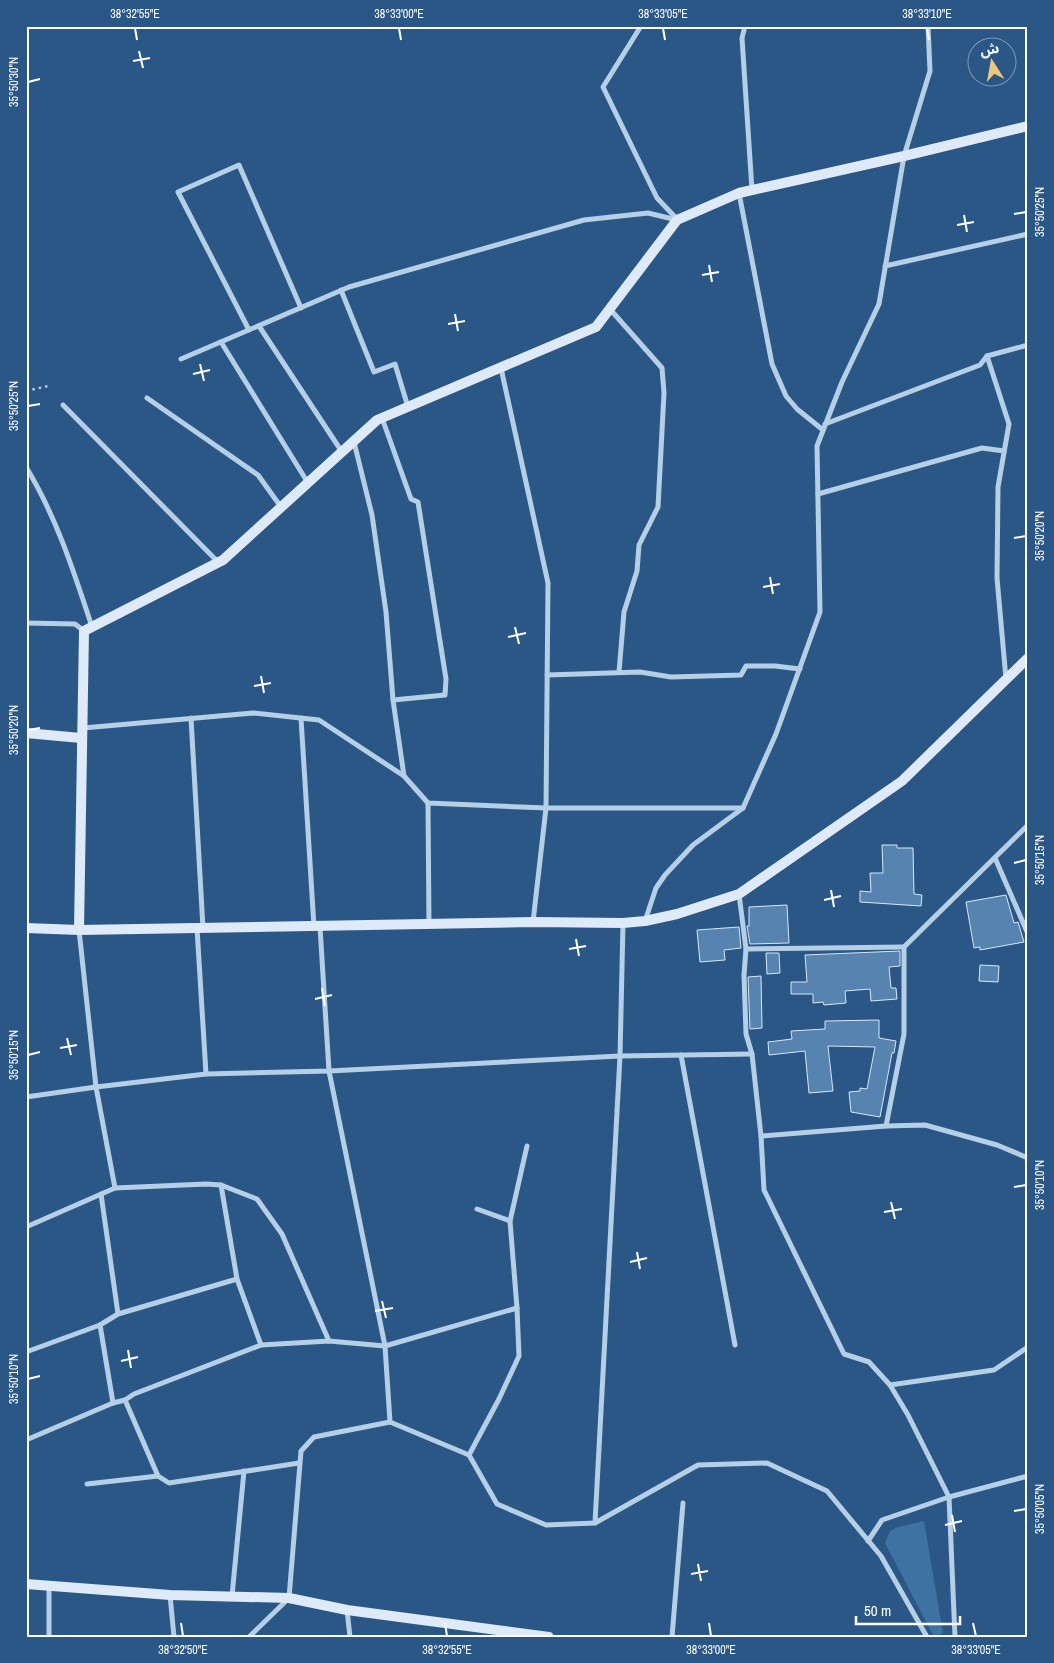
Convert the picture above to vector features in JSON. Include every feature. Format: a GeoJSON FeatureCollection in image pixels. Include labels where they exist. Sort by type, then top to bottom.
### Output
{"type":"FeatureCollection","features":[{"type":"Feature","properties":{"kind":"street"},"geometry":{"type":"LineString","coordinates":[[641,26],[603,87],[657,198],[677,220]]}},
{"type":"Feature","properties":{"kind":"street"},"geometry":{"type":"LineString","coordinates":[[745,26],[742,38],[752,190]]}},
{"type":"Feature","properties":{"kind":"street"},"geometry":{"type":"LineString","coordinates":[[645,921],[656,888],[692,844],[744,808],[776,734],[820,612],[817,446],[842,382],[879,304],[904,156],[930,71],[928,26]]}},
{"type":"Feature","properties":{"kind":"street"},"geometry":{"type":"LineString","coordinates":[[26,623],[75,624],[88,629],[222,560],[377,420],[596,327],[608,308],[677,220],[739,193],[1028,126]]}},
{"type":"Feature","properties":{"kind":"street"},"geometry":{"type":"LineString","coordinates":[[249,330],[178,192],[239,165],[301,308]]}},
{"type":"Feature","properties":{"kind":"street"},"geometry":{"type":"LineString","coordinates":[[739,193],[772,364],[786,396],[797,409],[823,430]]}},
{"type":"Feature","properties":{"kind":"street"},"geometry":{"type":"LineString","coordinates":[[182,359],[341,290],[584,220],[648,213],[677,220]]}},
{"type":"Feature","properties":{"kind":"street"},"geometry":{"type":"LineString","coordinates":[[885,266],[1028,234]]}},
{"type":"Feature","properties":{"kind":"street"},"geometry":{"type":"LineString","coordinates":[[341,290],[374,372],[395,364],[408,407]]}},
{"type":"Feature","properties":{"kind":"street"},"geometry":{"type":"LineString","coordinates":[[608,308],[662,368],[664,393],[658,507],[639,545],[637,571],[624,612],[619,672]]}},
{"type":"Feature","properties":{"kind":"street"},"geometry":{"type":"LineString","coordinates":[[259,326],[342,452]]}},
{"type":"Feature","properties":{"kind":"street"},"geometry":{"type":"LineString","coordinates":[[221,342],[308,483]]}},
{"type":"Feature","properties":{"kind":"street"},"geometry":{"type":"LineString","coordinates":[[825,424],[980,365],[988,356],[1028,345]]}},
{"type":"Feature","properties":{"kind":"street"},"geometry":{"type":"LineString","coordinates":[[988,356],[1009,424],[998,486],[997,578],[1006,679]]}},
{"type":"Feature","properties":{"kind":"street"},"geometry":{"type":"LineString","coordinates":[[501,367],[548,583],[546,808],[532,922]]}},
{"type":"Feature","properties":{"kind":"street"},"geometry":{"type":"LineString","coordinates":[[148,398],[258,475],[281,507]]}},
{"type":"Feature","properties":{"kind":"street"},"geometry":{"type":"LineString","coordinates":[[63,405],[218,562]]}},
{"type":"Feature","properties":{"kind":"street"},"geometry":{"type":"LineString","coordinates":[[382,418],[410,499],[418,502],[446,679],[445,695],[393,700]]}},
{"type":"Feature","properties":{"kind":"street"},"geometry":{"type":"LineString","coordinates":[[354,441],[372,515],[386,612],[393,700],[404,776]]}},
{"type":"Feature","properties":{"kind":"street"},"geometry":{"type":"LineString","coordinates":[[818,494],[982,448],[1004,451]]}},
{"type":"Feature","properties":{"kind":"street"},"geometry":{"type":"LineString","coordinates":[[26,467],[51,513],[76,578],[88,629],[82,733],[79,930],[96,1087],[114,1188]]}},
{"type":"Feature","properties":{"kind":"street"},"geometry":{"type":"LineString","coordinates":[[26,928],[79,930],[532,922],[624,923],[645,921],[677,914],[739,894],[902,781],[1028,658]]}},
{"type":"Feature","properties":{"kind":"street"},"geometry":{"type":"LineString","coordinates":[[547,675],[640,672],[671,677],[741,675],[746,666],[775,666],[800,669]]}},
{"type":"Feature","properties":{"kind":"street"},"geometry":{"type":"LineString","coordinates":[[26,733],[82,733],[191,718],[253,713],[319,720],[404,776],[428,803],[429,925]]}},
{"type":"Feature","properties":{"kind":"street"},"geometry":{"type":"LineString","coordinates":[[191,718],[206,1074]]}},
{"type":"Feature","properties":{"kind":"street"},"geometry":{"type":"LineString","coordinates":[[301,718],[329,1071],[384,1346],[390,1422]]}},
{"type":"Feature","properties":{"kind":"street"},"geometry":{"type":"LineString","coordinates":[[428,803],[546,808],[744,808]]}},
{"type":"Feature","properties":{"kind":"street"},"geometry":{"type":"LineString","coordinates":[[746,949],[904,946],[1028,825]]}},
{"type":"Feature","properties":{"kind":"street"},"geometry":{"type":"LineString","coordinates":[[994,858],[1028,934]]}},
{"type":"Feature","properties":{"kind":"street"},"geometry":{"type":"LineString","coordinates":[[739,894],[746,949],[744,975],[746,1034],[752,1054],[761,1136],[764,1190],[844,1354],[869,1362],[890,1386],[908,1415],[949,1497],[955,1637]]}},
{"type":"Feature","properties":{"kind":"street"},"geometry":{"type":"LineString","coordinates":[[596,1523],[620,1056],[624,923]]}},
{"type":"Feature","properties":{"kind":"street"},"geometry":{"type":"LineString","coordinates":[[886,1126],[904,1034],[904,946]]}},
{"type":"Feature","properties":{"kind":"street"},"geometry":{"type":"LineString","coordinates":[[26,1097],[206,1074],[329,1071],[620,1056],[752,1054]]}},
{"type":"Feature","properties":{"kind":"street"},"geometry":{"type":"LineString","coordinates":[[681,1055],[735,1345]]}},
{"type":"Feature","properties":{"kind":"street"},"geometry":{"type":"LineString","coordinates":[[761,1136],[886,1126],[924,1125],[997,1145],[1028,1158]]}},
{"type":"Feature","properties":{"kind":"street"},"geometry":{"type":"LineString","coordinates":[[469,1455],[499,1400],[519,1356],[510,1222],[527,1146]]}},
{"type":"Feature","properties":{"kind":"street"},"geometry":{"type":"LineString","coordinates":[[26,1227],[114,1188],[221,1185],[256,1199],[282,1234],[329,1341]]}},
{"type":"Feature","properties":{"kind":"street"},"geometry":{"type":"LineString","coordinates":[[221,1185],[237,1279],[261,1345]]}},
{"type":"Feature","properties":{"kind":"street"},"geometry":{"type":"LineString","coordinates":[[101,1194],[118,1314]]}},
{"type":"Feature","properties":{"kind":"street"},"geometry":{"type":"LineString","coordinates":[[477,1210],[510,1222]]}},
{"type":"Feature","properties":{"kind":"street"},"geometry":{"type":"LineString","coordinates":[[26,1352],[100,1325],[118,1314],[237,1279]]}},
{"type":"Feature","properties":{"kind":"street"},"geometry":{"type":"LineString","coordinates":[[26,1440],[113,1403],[125,1400],[134,1394],[261,1345],[329,1341],[384,1346],[517,1308]]}},
{"type":"Feature","properties":{"kind":"street"},"geometry":{"type":"LineString","coordinates":[[100,1325],[113,1403]]}},
{"type":"Feature","properties":{"kind":"street"},"geometry":{"type":"LineString","coordinates":[[890,1386],[994,1370],[1028,1347]]}},
{"type":"Feature","properties":{"kind":"street"},"geometry":{"type":"LineString","coordinates":[[125,1400],[158,1476]]}},
{"type":"Feature","properties":{"kind":"street"},"geometry":{"type":"LineString","coordinates":[[249,1637],[289,1598],[301,1451],[314,1437],[390,1422],[469,1455],[497,1504],[546,1525],[596,1523],[698,1465],[767,1463],[827,1491],[881,1556],[927,1637]]}},
{"type":"Feature","properties":{"kind":"street"},"geometry":{"type":"LineString","coordinates":[[86,1484],[158,1476],[169,1482],[299,1463]]}},
{"type":"Feature","properties":{"kind":"street"},"geometry":{"type":"LineString","coordinates":[[232,1596],[244,1471]]}},
{"type":"Feature","properties":{"kind":"street"},"geometry":{"type":"LineString","coordinates":[[868,1541],[882,1520],[949,1497],[1028,1476]]}},
{"type":"Feature","properties":{"kind":"street"},"geometry":{"type":"LineString","coordinates":[[672,1637],[683,1503]]}},
{"type":"Feature","properties":{"kind":"street"},"geometry":{"type":"LineString","coordinates":[[26,1584],[170,1595],[289,1598],[347,1610],[549,1637]]}},
{"type":"Feature","properties":{"kind":"street"},"geometry":{"type":"LineString","coordinates":[[49,1637],[50,1587]]}},
{"type":"Feature","properties":{"kind":"street"},"geometry":{"type":"LineString","coordinates":[[170,1595],[174,1637]]}},
{"type":"Feature","properties":{"kind":"street"},"geometry":{"type":"LineString","coordinates":[[347,1610],[350,1637]]}},
{"type":"Feature","properties":{"kind":"path"},"geometry":{"type":"LineString","coordinates":[[26,391],[48,386]]}},
{"type":"Feature","properties":{"kind":"shaded area"},"geometry":{"type":"Polygon","coordinates":[[[924,1521],[943,1633],[934,1637],[885,1543],[890,1531],[898,1527],[924,1521]]]}},
{"type":"Feature","properties":{"kind":"building"},"geometry":{"type":"Polygon","coordinates":[[[882,845],[897,845],[897,848],[913,848],[914,894],[922,895],[921,906],[860,902],[860,891],[871,892],[870,873],[883,873],[882,845]]]}},
{"type":"Feature","properties":{"kind":"building"},"geometry":{"type":"Polygon","coordinates":[[[1006,895],[1014,923],[1018,922],[1024,942],[980,950],[980,947],[974,948],[966,902],[1006,895]]]}},
{"type":"Feature","properties":{"kind":"building"},"geometry":{"type":"Polygon","coordinates":[[[787,905],[789,943],[750,944],[747,926],[749,926],[749,907],[787,905]]]}},
{"type":"Feature","properties":{"kind":"building"},"geometry":{"type":"Polygon","coordinates":[[[739,927],[741,948],[724,950],[725,960],[700,962],[697,930],[739,927]]]}},
{"type":"Feature","properties":{"kind":"building"},"geometry":{"type":"Polygon","coordinates":[[[900,951],[900,966],[889,967],[891,988],[896,988],[897,999],[871,1001],[870,989],[845,991],[846,1003],[824,1005],[823,1002],[813,1003],[813,994],[791,994],[791,982],[807,982],[805,955],[900,951]]]}},
{"type":"Feature","properties":{"kind":"building"},"geometry":{"type":"Polygon","coordinates":[[[766,953],[779,953],[780,973],[767,974],[766,953]]]}},
{"type":"Feature","properties":{"kind":"building"},"geometry":{"type":"Polygon","coordinates":[[[980,965],[999,966],[998,982],[979,981],[980,965]]]}},
{"type":"Feature","properties":{"kind":"building"},"geometry":{"type":"Polygon","coordinates":[[[761,976],[762,1028],[750,1029],[748,977],[761,976]]]}},
{"type":"Feature","properties":{"kind":"building"},"geometry":{"type":"Polygon","coordinates":[[[879,1020],[879,1038],[896,1041],[880,1117],[851,1112],[849,1092],[860,1091],[860,1088],[867,1089],[875,1047],[828,1046],[833,1091],[809,1093],[805,1051],[769,1055],[768,1042],[792,1039],[791,1031],[825,1029],[825,1021],[879,1020]]]}}]}
